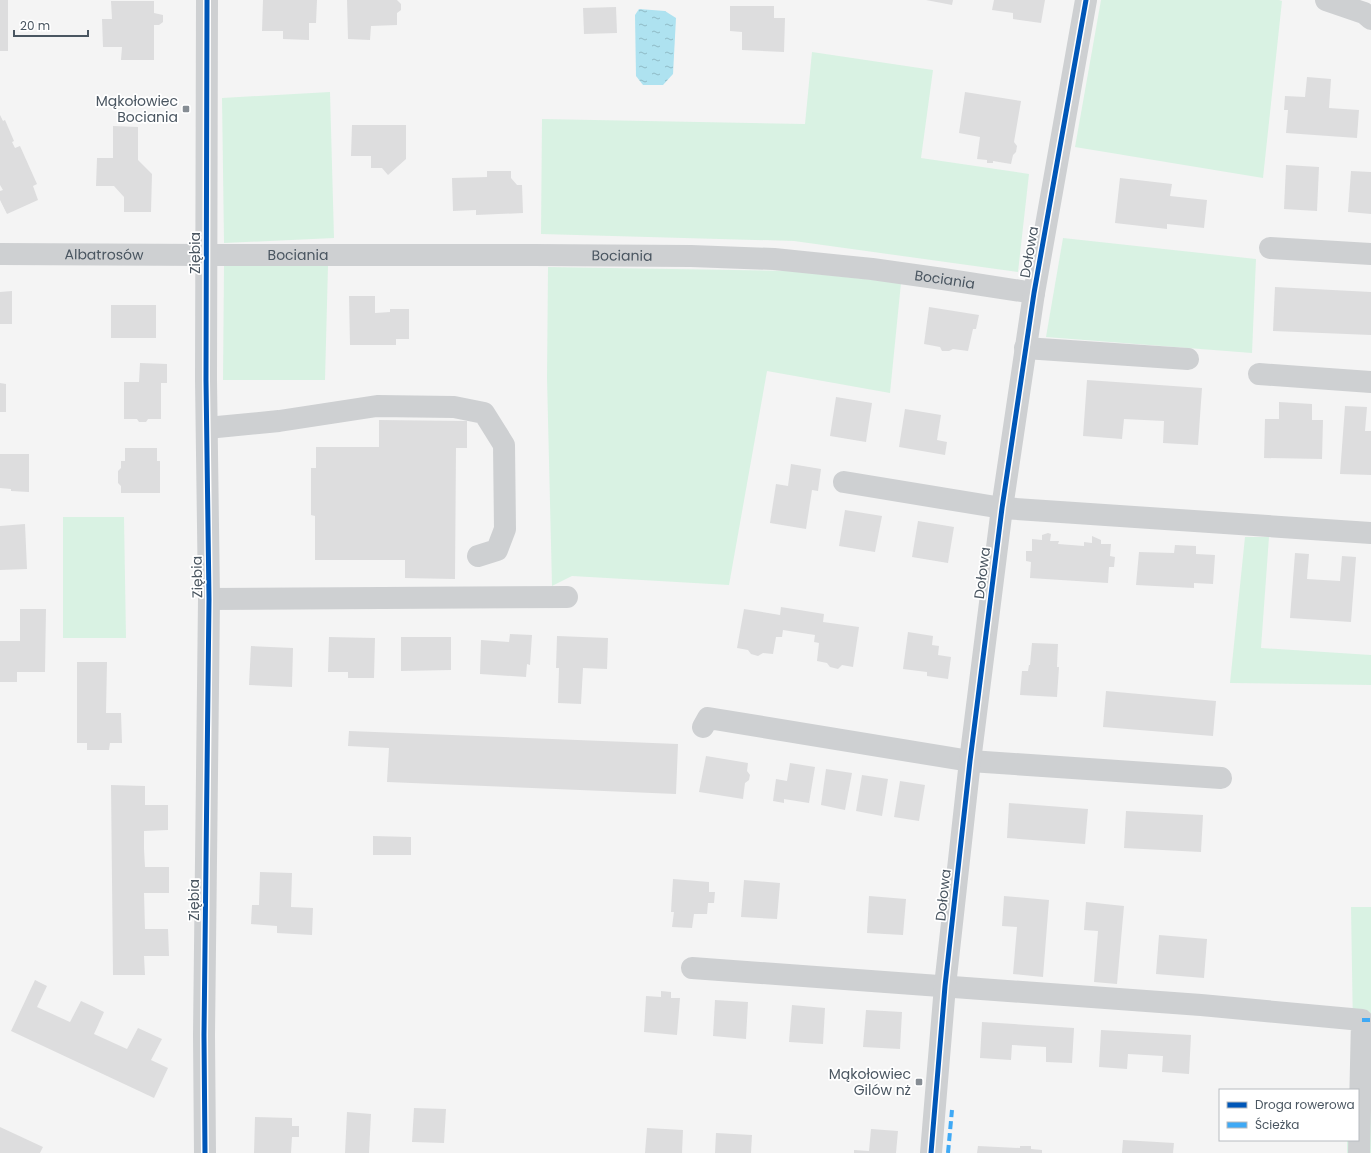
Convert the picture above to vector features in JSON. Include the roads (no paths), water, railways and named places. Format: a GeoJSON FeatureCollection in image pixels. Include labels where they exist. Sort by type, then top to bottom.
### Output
{"type":"FeatureCollection","features":[{"type":"Feature","properties":{"kind":"street","name":"Ziębia"},"geometry":{"type":"LineString","coordinates":[[205,1153],[204,1035],[209,599],[207,428],[207,0]]}},
{"type":"Feature","properties":{"kind":"street","name":"Dołowa"},"geometry":{"type":"LineString","coordinates":[[931,1153],[945,986],[970,761],[1002,508],[1025,348],[1086,0]]}},
{"type":"Feature","properties":{"kind":"street"},"geometry":{"type":"LineString","coordinates":[[1326,0],[1364,13],[1371,18]]}},
{"type":"Feature","properties":{"kind":"street"},"geometry":{"type":"LineString","coordinates":[[1270,248],[1371,254]]}},
{"type":"Feature","properties":{"kind":"street","name":"Albatrosów"},"geometry":{"type":"LineString","coordinates":[[0,254],[208,255]]}},
{"type":"Feature","properties":{"kind":"street","name":"Bociania"},"geometry":{"type":"LineString","coordinates":[[208,255],[691,256],[774,259],[872,269],[1034,294]]}},
{"type":"Feature","properties":{"kind":"street"},"geometry":{"type":"LineString","coordinates":[[1025,348],[1188,359]]}},
{"type":"Feature","properties":{"kind":"street"},"geometry":{"type":"LineString","coordinates":[[1259,374],[1371,382]]}},
{"type":"Feature","properties":{"kind":"street"},"geometry":{"type":"LineString","coordinates":[[207,428],[279,421],[377,406],[454,408],[484,413],[504,445],[505,529],[497,550],[478,556]]}},
{"type":"Feature","properties":{"kind":"street"},"geometry":{"type":"LineString","coordinates":[[844,482],[1002,508],[1371,533]]}},
{"type":"Feature","properties":{"kind":"street"},"geometry":{"type":"LineString","coordinates":[[209,599],[567,597]]}},
{"type":"Feature","properties":{"kind":"street"},"geometry":{"type":"LineString","coordinates":[[703,727],[708,718],[970,761],[1221,778]]}},
{"type":"Feature","properties":{"kind":"street"},"geometry":{"type":"LineString","coordinates":[[692,968],[1201,1005],[1362,1020],[1359,1153]]}},
{"type":"Feature","properties":{"kind":"water"},"geometry":{"type":"Polygon","coordinates":[[[639,9],[665,11],[676,18],[673,74],[663,85],[643,85],[636,76],[635,15],[639,9]]]}},
{"type":"Feature","properties":{"kind":"place","name":"Mąkołowiec Bociania"},"geometry":{"type":"Point","coordinates":[186,109]}},
{"type":"Feature","properties":{"kind":"place","name":"Mąkołowiec Gilów nż"},"geometry":{"type":"Point","coordinates":[919,1082]}}]}
